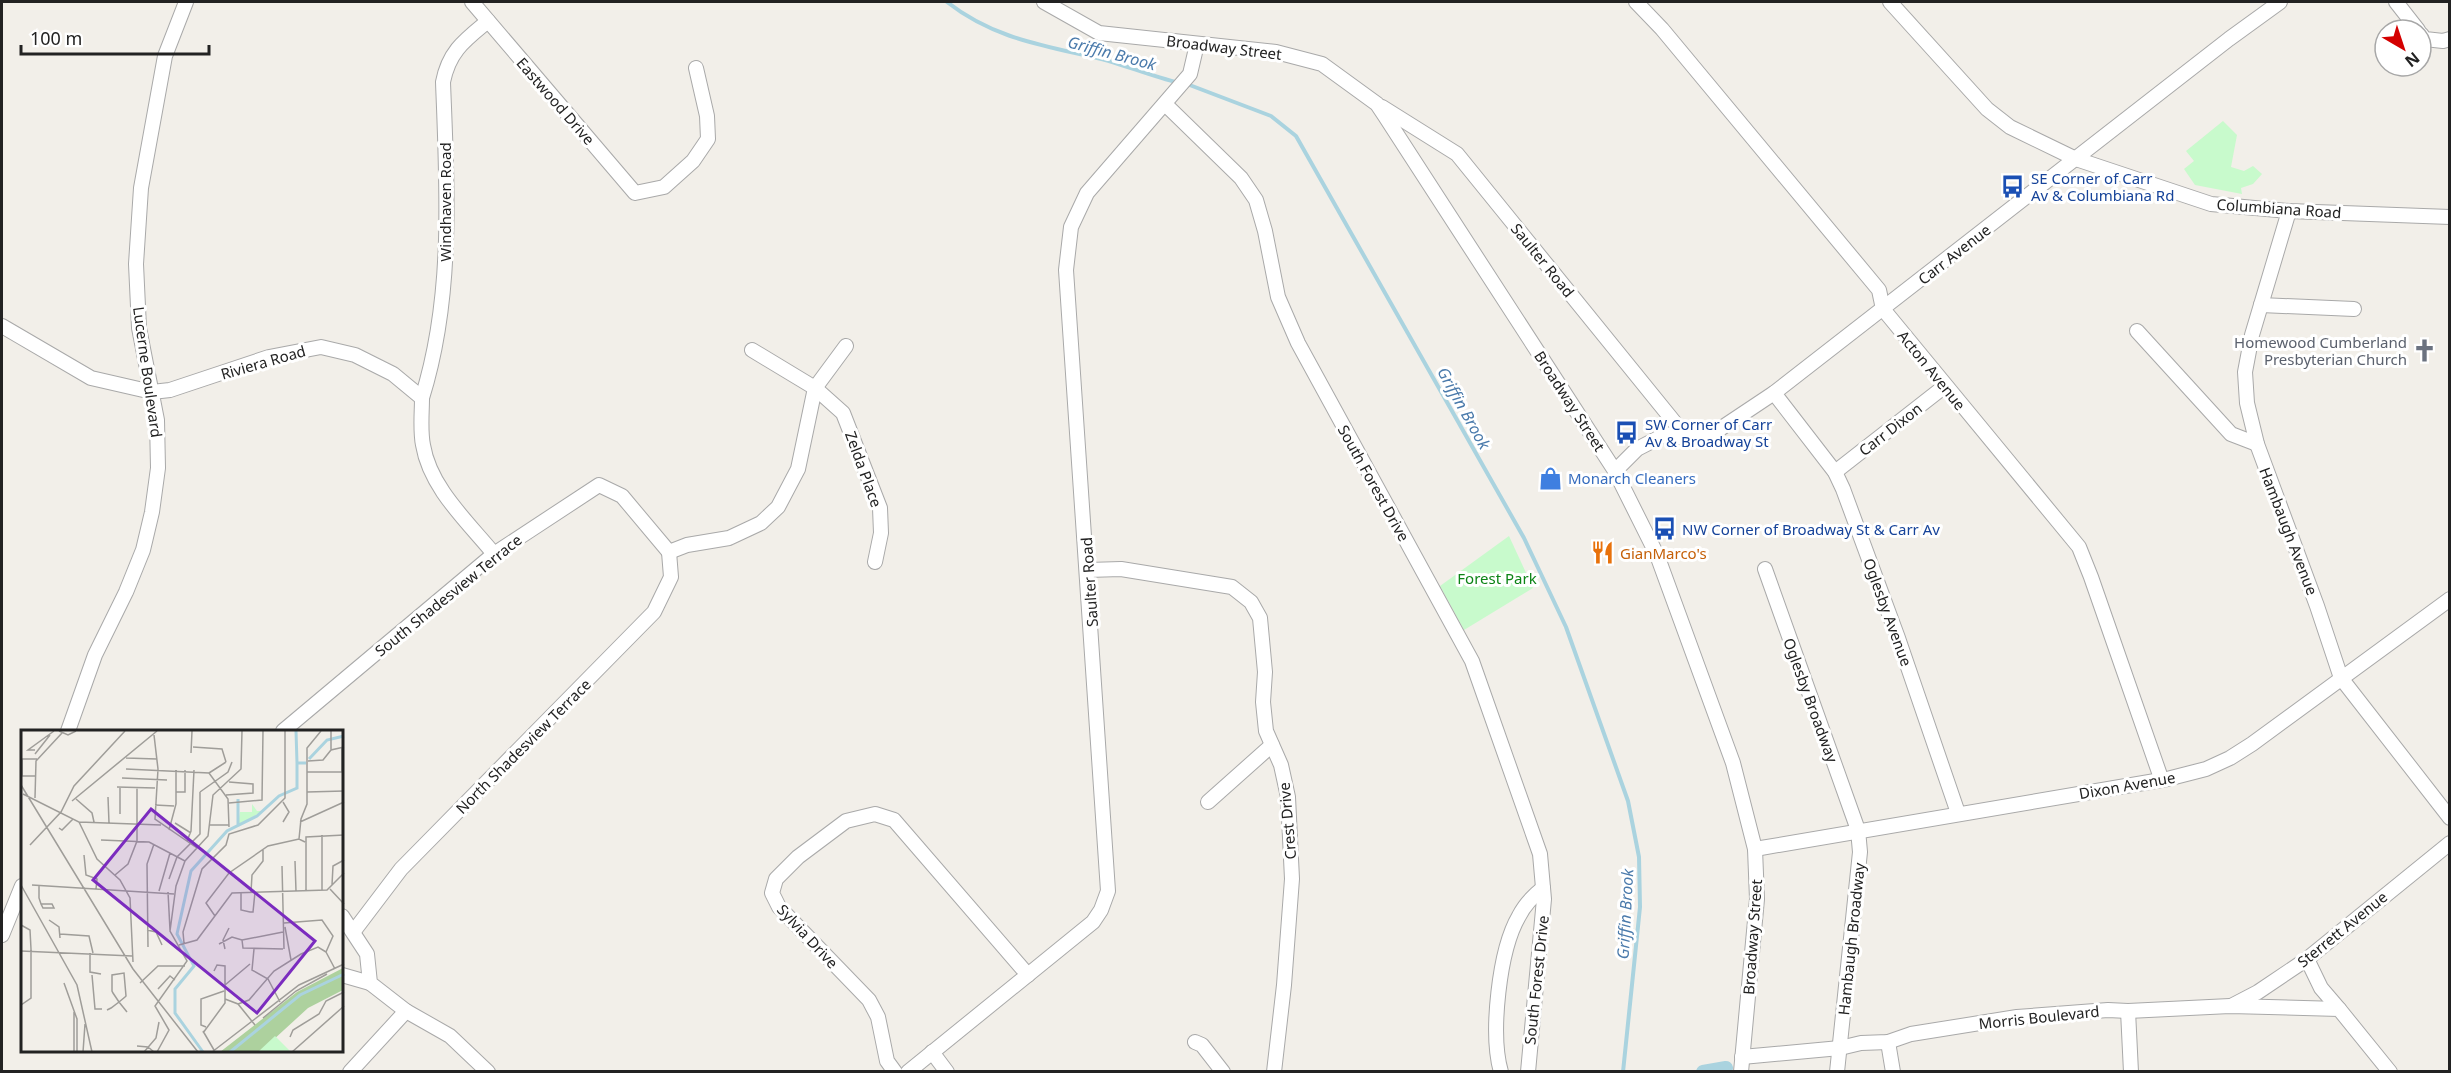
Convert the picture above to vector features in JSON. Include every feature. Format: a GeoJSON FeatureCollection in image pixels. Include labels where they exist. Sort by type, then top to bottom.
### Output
{"type":"FeatureCollection","features":[{"type":"Feature","properties":{"kind":"street","name":"Lucerne Boulevard"},"geometry":{"type":"LineString","coordinates":[[68,730],[95,655],[126,592],[143,550],[152,512],[158,468],[157,420],[139,328],[136,264],[141,188],[165,57],[186,2]]}},
{"type":"Feature","properties":{"kind":"street","name":"Eastwood Drive"},"geometry":{"type":"LineString","coordinates":[[472,2],[636,193],[664,187],[693,161],[708,139],[707,116],[696,68]]}},
{"type":"Feature","properties":{"kind":"street","name":"Broadway Street"},"geometry":{"type":"LineString","coordinates":[[1044,2],[1099,33],[1276,52],[1323,64],[1377,104],[1615,471],[1657,555],[1672,594],[1733,763],[1755,849],[1757,899],[1742,1064]]}},
{"type":"Feature","properties":{"kind":"street","name":"Acton Avenue"},"geometry":{"type":"LineString","coordinates":[[1636,2],[1662,29],[1882,293],[1883,309],[2079,548],[2161,778]]}},
{"type":"Feature","properties":{"kind":"street","name":"Columbiana Road"},"geometry":{"type":"LineString","coordinates":[[1890,2],[1987,109],[2010,127],[2076,159],[2211,204],[2450,217]]}},
{"type":"Feature","properties":{"kind":"street","name":"Carr Avenue"},"geometry":{"type":"LineString","coordinates":[[1615,471],[1637,449],[1665,434],[1688,439],[1706,439],[1774,393],[2229,39],[2280,2]]}},
{"type":"Feature","properties":{"kind":"street"},"geometry":{"type":"LineString","coordinates":[[2396,2],[2409,18]]}},
{"type":"Feature","properties":{"kind":"street","name":"Windhaven Road"},"geometry":{"type":"LineString","coordinates":[[422,398],[432,365],[444,275],[448,206],[443,82],[447,64],[461,44],[488,21]]}},
{"type":"Feature","properties":{"kind":"street"},"geometry":{"type":"LineString","coordinates":[[2433,39],[2450,39]]}},
{"type":"Feature","properties":{"kind":"street","name":"Saulter Road"},"geometry":{"type":"LineString","coordinates":[[908,1071],[1093,922],[1101,910],[1108,891],[1066,270],[1071,227],[1087,193],[1190,74],[1197,44]]}},
{"type":"Feature","properties":{"kind":"street","name":"South Forest Drive"},"geometry":{"type":"LineString","coordinates":[[1170,99],[1241,178],[1256,200],[1265,231],[1278,297],[1298,343],[1472,661],[1540,854],[1544,899],[1528,1071]]}},
{"type":"Feature","properties":{"kind":"street","name":"Saulter Road"},"geometry":{"type":"LineString","coordinates":[[1377,104],[1457,154],[1688,439]]}},
{"type":"Feature","properties":{"kind":"street","name":"Hambaugh Avenue"},"geometry":{"type":"LineString","coordinates":[[2289,210],[2252,335],[2245,372],[2247,403],[2257,444],[2341,678],[2450,818]]}},
{"type":"Feature","properties":{"kind":"street"},"geometry":{"type":"LineString","coordinates":[[2261,305],[2354,309]]}},
{"type":"Feature","properties":{"kind":"street","name":"Riviera Road"},"geometry":{"type":"LineString","coordinates":[[2,326],[91,378],[152,392],[170,390],[269,357],[321,347],[355,355],[393,374],[422,398]]}},
{"type":"Feature","properties":{"kind":"street"},"geometry":{"type":"LineString","coordinates":[[2137,331],[2231,434],[2257,444]]}},
{"type":"Feature","properties":{"kind":"street"},"geometry":{"type":"LineString","coordinates":[[669,552],[687,545],[729,538],[761,523],[778,507],[798,469],[815,388],[846,346]]}},
{"type":"Feature","properties":{"kind":"street","name":"Zelda Place"},"geometry":{"type":"LineString","coordinates":[[752,350],[815,388],[843,413],[880,508],[881,533],[875,562]]}},
{"type":"Feature","properties":{"kind":"street","name":"Carr Dixon"},"geometry":{"type":"LineString","coordinates":[[1835,472],[1945,386]]}},
{"type":"Feature","properties":{"kind":"street","name":"Oglesby Avenue"},"geometry":{"type":"LineString","coordinates":[[1774,393],[1835,472],[1894,627],[1958,813]]}},
{"type":"Feature","properties":{"kind":"street"},"geometry":{"type":"LineString","coordinates":[[422,398],[423,445],[430,469],[442,490],[494,554]]}},
{"type":"Feature","properties":{"kind":"street","name":"South Shadesview Terrace"},"geometry":{"type":"LineString","coordinates":[[284,730],[494,554],[599,485],[622,496],[669,552]]}},
{"type":"Feature","properties":{"kind":"street","name":"North Shadesview Terrace"},"geometry":{"type":"LineString","coordinates":[[354,931],[401,869],[654,612],[671,577],[669,552]]}},
{"type":"Feature","properties":{"kind":"street","name":"Crest Drive"},"geometry":{"type":"LineString","coordinates":[[1088,570],[1121,569],[1232,588],[1251,602],[1260,618],[1265,672],[1263,702],[1266,731],[1281,765],[1287,797],[1292,879],[1284,985],[1274,1071]]}},
{"type":"Feature","properties":{"kind":"street","name":"Oglesby Broadway"},"geometry":{"type":"LineString","coordinates":[[1765,569],[1858,830]]}},
{"type":"Feature","properties":{"kind":"street","name":"Dixon Avenue"},"geometry":{"type":"LineString","coordinates":[[1755,849],[2128,786],[2206,769],[2230,758],[2450,599]]}},
{"type":"Feature","properties":{"kind":"street"},"geometry":{"type":"LineString","coordinates":[[1208,802],[1272,745]]}},
{"type":"Feature","properties":{"kind":"street","name":"Sylvia Drive"},"geometry":{"type":"LineString","coordinates":[[895,1071],[887,1061],[878,1017],[869,1000],[779,907],[772,893],[776,879],[798,857],[846,821],[875,814],[894,820],[1028,975]]}},
{"type":"Feature","properties":{"kind":"street","name":"Hambaugh Broadway"},"geometry":{"type":"LineString","coordinates":[[1838,1071],[1860,852],[1858,830]]}},
{"type":"Feature","properties":{"kind":"street","name":"Sterrett Avenue"},"geometry":{"type":"LineString","coordinates":[[2230,1006],[2258,992],[2307,959],[2450,843]]}},
{"type":"Feature","properties":{"kind":"street"},"geometry":{"type":"LineString","coordinates":[[2,935],[21,888]]}},
{"type":"Feature","properties":{"kind":"street","name":"South Forest Drive"},"geometry":{"type":"LineString","coordinates":[[1501,1071],[1496,1054],[1495,1034],[1510,935],[1529,900],[1543,888]]}},
{"type":"Feature","properties":{"kind":"street"},"geometry":{"type":"LineString","coordinates":[[344,918],[367,954],[370,983]]}},
{"type":"Feature","properties":{"kind":"street"},"geometry":{"type":"LineString","coordinates":[[2307,959],[2321,988],[2390,1071]]}},
{"type":"Feature","properties":{"kind":"street"},"geometry":{"type":"LineString","coordinates":[[344,976],[370,983],[406,1011],[450,1036],[488,1071]]}},
{"type":"Feature","properties":{"kind":"street","name":"Morris Boulevard"},"geometry":{"type":"LineString","coordinates":[[1742,1064],[1861,1043],[1888,1042],[1911,1034],[2017,1017],[2108,1010],[2230,1006],[2339,1009]]}},
{"type":"Feature","properties":{"kind":"street"},"geometry":{"type":"LineString","coordinates":[[350,1071],[406,1011]]}},
{"type":"Feature","properties":{"kind":"street"},"geometry":{"type":"LineString","coordinates":[[2128,1011],[2131,1071]]}},
{"type":"Feature","properties":{"kind":"street"},"geometry":{"type":"LineString","coordinates":[[1195,1042],[1202,1045],[1223,1071]]}},
{"type":"Feature","properties":{"kind":"street"},"geometry":{"type":"LineString","coordinates":[[1888,1042],[1893,1071]]}},
{"type":"Feature","properties":{"kind":"street"},"geometry":{"type":"LineString","coordinates":[[932,1052],[948,1071]]}},
{"type":"Feature","properties":{"kind":"green space"},"geometry":{"type":"Polygon","coordinates":[[[2223,121],[2237,135],[2231,167],[2244,171],[2253,166],[2262,174],[2253,184],[2241,188],[2242,194],[2195,185],[2184,169],[2194,161],[2186,151],[2223,121]]]}},
{"type":"Feature","properties":{"kind":"green space","name":"Forest Park"},"geometry":{"type":"Polygon","coordinates":[[[1509,536],[1533,588],[1464,630],[1440,586],[1509,536]]]}},
{"type":"Feature","properties":{"kind":"waterway","name":"Griffin Brook"},"geometry":{"type":"LineString","coordinates":[[947,2],[985,26],[1004,34],[1109,61],[1179,83]]}},
{"type":"Feature","properties":{"kind":"waterway","name":"Griffin Brook"},"geometry":{"type":"LineString","coordinates":[[1187,84],[1271,116],[1296,136],[1524,538],[1566,627],[1628,801],[1639,857],[1640,907],[1623,1072]]}},
{"type":"Feature","properties":{"kind":"waterway"},"geometry":{"type":"LineString","coordinates":[[1703,1072],[1726,1068]]}},
{"type":"Feature","properties":{"kind":"place","name":"SE Corner of Carr Av & Columbiana Rd"},"geometry":{"type":"Point","coordinates":[2013,187]}},
{"type":"Feature","properties":{"kind":"place","name":"Homewood Cumberland Presbyterian Church"},"geometry":{"type":"Point","coordinates":[2425,351]}},
{"type":"Feature","properties":{"kind":"place","name":"SW Corner of Carr Av & Broadway St"},"geometry":{"type":"Point","coordinates":[1627,433]}},
{"type":"Feature","properties":{"kind":"place","name":"Monarch Cleaners"},"geometry":{"type":"Point","coordinates":[1550,478]}},
{"type":"Feature","properties":{"kind":"place","name":"NW Corner of Broadway St & Carr Av"},"geometry":{"type":"Point","coordinates":[1664,529]}},
{"type":"Feature","properties":{"kind":"place","name":"GianMarco's"},"geometry":{"type":"Point","coordinates":[1602,553]}}]}
